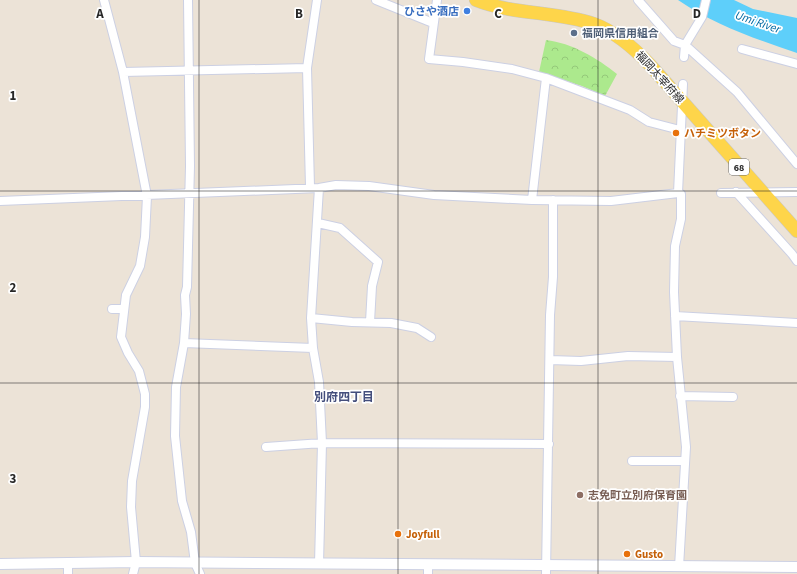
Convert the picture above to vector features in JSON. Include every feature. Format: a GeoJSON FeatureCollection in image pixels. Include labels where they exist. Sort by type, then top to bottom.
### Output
{"type":"FeatureCollection","features":[{"type":"Feature","properties":{"kind":"main road","name":"福岡太宰府線"},"geometry":{"type":"LineString","coordinates":[[476,0],[505,8],[575,19],[594,24],[615,34],[637,52],[797,231]]}},
{"type":"Feature","properties":{"kind":"street"},"geometry":{"type":"LineString","coordinates":[[104,0],[123,72],[147,196],[145,237],[140,266],[126,295],[123,309],[122,337],[128,353],[140,371],[145,401],[132,481],[132,522],[136,562],[133,574]]}},
{"type":"Feature","properties":{"kind":"street"},"geometry":{"type":"LineString","coordinates":[[188,0],[190,166],[188,193],[187,287],[185,295],[186,314],[184,342],[176,388],[175,436],[182,501],[191,532],[195,563],[200,574]]}},
{"type":"Feature","properties":{"kind":"street"},"geometry":{"type":"LineString","coordinates":[[310,187],[307,68],[317,0]]}},
{"type":"Feature","properties":{"kind":"street"},"geometry":{"type":"LineString","coordinates":[[376,0],[433,23]]}},
{"type":"Feature","properties":{"kind":"street"},"geometry":{"type":"LineString","coordinates":[[437,0],[429,59],[463,62],[512,70],[546,78],[630,110],[649,122],[680,130]]}},
{"type":"Feature","properties":{"kind":"street"},"geometry":{"type":"LineString","coordinates":[[638,0],[674,40],[685,45],[737,92],[797,164]]}},
{"type":"Feature","properties":{"kind":"street"},"geometry":{"type":"LineString","coordinates":[[684,57],[685,45],[702,17],[706,0]]}},
{"type":"Feature","properties":{"kind":"street"},"geometry":{"type":"LineString","coordinates":[[742,49],[797,64]]}},
{"type":"Feature","properties":{"kind":"street"},"geometry":{"type":"LineString","coordinates":[[123,72],[307,68]]}},
{"type":"Feature","properties":{"kind":"street"},"geometry":{"type":"LineString","coordinates":[[532,200],[546,78]]}},
{"type":"Feature","properties":{"kind":"street"},"geometry":{"type":"LineString","coordinates":[[679,567],[686,448],[677,357],[675,316],[675,246],[681,219],[681,194],[678,193],[683,84]]}},
{"type":"Feature","properties":{"kind":"street"},"geometry":{"type":"LineString","coordinates":[[0,201],[147,196],[310,187],[319,188],[336,185],[369,186],[434,195],[532,200],[611,201],[678,193]]}},
{"type":"Feature","properties":{"kind":"street"},"geometry":{"type":"LineString","coordinates":[[319,188],[311,318],[313,348],[319,382],[322,443],[319,569]]}},
{"type":"Feature","properties":{"kind":"street"},"geometry":{"type":"LineString","coordinates":[[721,193],[761,191],[797,192]]}},
{"type":"Feature","properties":{"kind":"street"},"geometry":{"type":"LineString","coordinates":[[736,192],[797,261]]}},
{"type":"Feature","properties":{"kind":"street"},"geometry":{"type":"LineString","coordinates":[[546,570],[553,277],[553,200]]}},
{"type":"Feature","properties":{"kind":"street"},"geometry":{"type":"LineString","coordinates":[[318,223],[340,228],[378,262],[372,286],[370,322]]}},
{"type":"Feature","properties":{"kind":"street"},"geometry":{"type":"LineString","coordinates":[[112,309],[123,309]]}},
{"type":"Feature","properties":{"kind":"street"},"geometry":{"type":"LineString","coordinates":[[675,316],[797,323]]}},
{"type":"Feature","properties":{"kind":"street"},"geometry":{"type":"LineString","coordinates":[[311,318],[391,323],[417,328],[431,337]]}},
{"type":"Feature","properties":{"kind":"street"},"geometry":{"type":"LineString","coordinates":[[184,342],[313,348]]}},
{"type":"Feature","properties":{"kind":"street"},"geometry":{"type":"LineString","coordinates":[[550,360],[580,361],[628,356],[677,357]]}},
{"type":"Feature","properties":{"kind":"street"},"geometry":{"type":"LineString","coordinates":[[680,396],[733,397]]}},
{"type":"Feature","properties":{"kind":"street"},"geometry":{"type":"LineString","coordinates":[[266,447],[322,443],[549,444]]}},
{"type":"Feature","properties":{"kind":"street"},"geometry":{"type":"LineString","coordinates":[[632,461],[685,461]]}},
{"type":"Feature","properties":{"kind":"street"},"geometry":{"type":"LineString","coordinates":[[0,564],[136,562],[195,563],[319,569],[546,570],[667,570],[679,567],[797,567]]}},
{"type":"Feature","properties":{"kind":"street"},"geometry":{"type":"LineString","coordinates":[[68,563],[68,574]]}},
{"type":"Feature","properties":{"kind":"green space"},"geometry":{"type":"Polygon","coordinates":[[[546,40],[565,44],[584,52],[617,74],[605,96],[582,86],[539,72],[546,40]]]}},
{"type":"Feature","properties":{"kind":"water","name":"Umi River"},"geometry":{"type":"Polygon","coordinates":[[[678,0],[734,0],[753,9],[797,18],[797,53],[751,37],[721,24],[678,0]]]}},
{"type":"Feature","properties":{"kind":"place","name":"ひさや酒店"},"geometry":{"type":"Point","coordinates":[467,11]}},
{"type":"Feature","properties":{"kind":"place","name":"福岡県信用組合"},"geometry":{"type":"Point","coordinates":[574,33]}},
{"type":"Feature","properties":{"kind":"place","name":"ハチミツボタン"},"geometry":{"type":"Point","coordinates":[676,133]}},
{"type":"Feature","properties":{"kind":"place","name":"志免町立別府保育園"},"geometry":{"type":"Point","coordinates":[580,495]}},
{"type":"Feature","properties":{"kind":"place","name":"Joyfull"},"geometry":{"type":"Point","coordinates":[398,534]}},
{"type":"Feature","properties":{"kind":"place","name":"Gusto"},"geometry":{"type":"Point","coordinates":[627,554]}},
{"type":"Feature","properties":{"kind":"district","name":"別府四丁目"},"geometry":{"type":"Point","coordinates":[344,397]}}]}
